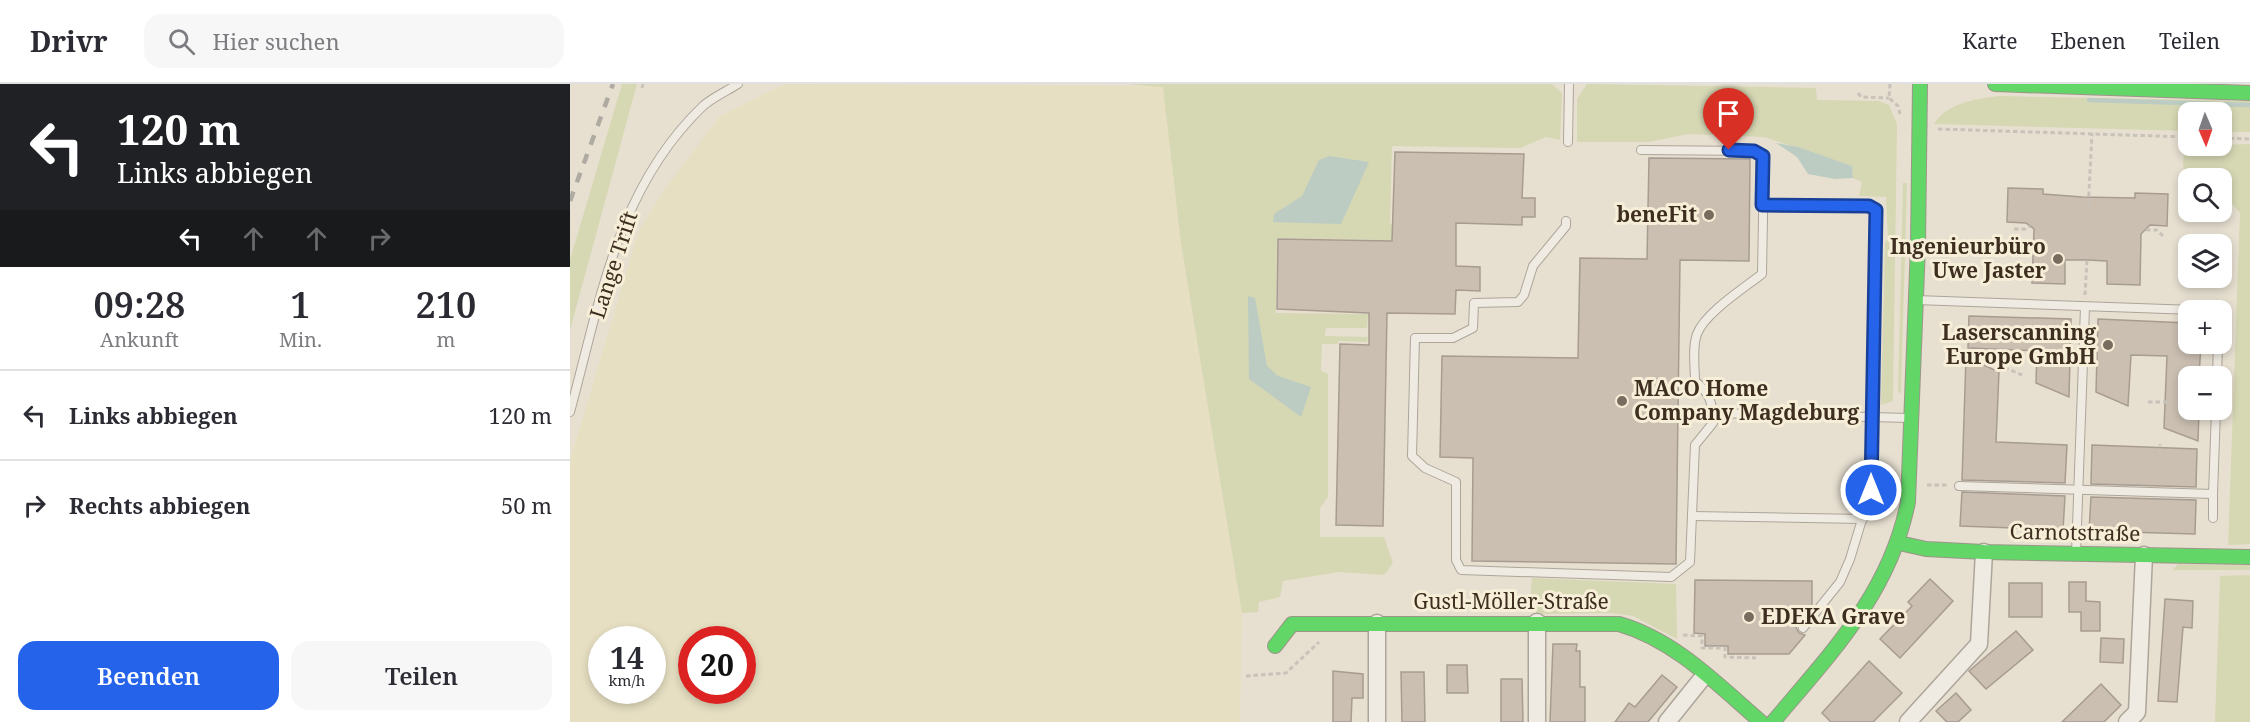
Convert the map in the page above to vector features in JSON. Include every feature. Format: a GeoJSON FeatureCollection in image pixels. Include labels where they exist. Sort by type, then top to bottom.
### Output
{"type":"FeatureCollection","features":[{"type":"Feature","properties":{"kind":"street"},"geometry":{"type":"LineString","coordinates":[[1773,722],[1869,602],[1889,568],[1899,543],[1908,502],[1916,300],[1920,84]]}},
{"type":"Feature","properties":{"kind":"street"},"geometry":{"type":"LineString","coordinates":[[1995,84],[2250,93]]}},
{"type":"Feature","properties":{"kind":"street","name":"Carnotstraße"},"geometry":{"type":"LineString","coordinates":[[1899,543],[1926,549],[1984,552],[2250,557]]}},
{"type":"Feature","properties":{"kind":"street"},"geometry":{"type":"LineString","coordinates":[[1908,722],[1979,644],[1984,552]]}},
{"type":"Feature","properties":{"kind":"street"},"geometry":{"type":"LineString","coordinates":[[2127,722],[2138,712],[2144,555]]}},
{"type":"Feature","properties":{"kind":"street"},"geometry":{"type":"LineString","coordinates":[[1377,622],[1377,722]]}},
{"type":"Feature","properties":{"kind":"street"},"geometry":{"type":"LineString","coordinates":[[1537,622],[1538,722]]}},
{"type":"Feature","properties":{"kind":"street","name":"Gustl-Möller-Straße"},"geometry":{"type":"LineString","coordinates":[[1275,646],[1292,624],[1537,622],[1626,625],[1649,634],[1761,722]]}},
{"type":"Feature","properties":{"kind":"street"},"geometry":{"type":"LineString","coordinates":[[1667,722],[1704,676]]}},
{"type":"Feature","properties":{"kind":"lane","name":"Lange Trift"},"geometry":{"type":"LineString","coordinates":[[570,412],[620,230],[639,192],[660,156],[704,105],[738,84]]}},
{"type":"Feature","properties":{"kind":"lane"},"geometry":{"type":"LineString","coordinates":[[1568,142],[1569,84]]}},
{"type":"Feature","properties":{"kind":"lane"},"geometry":{"type":"LineString","coordinates":[[1566,220],[1566,226],[1533,266],[1524,295],[1518,302],[1474,303],[1473,328],[1454,338],[1415,338],[1412,456],[1425,468],[1456,482],[1456,565],[1460,569],[1468,572],[1671,577],[1690,562],[1695,445],[1713,423],[1708,394],[1695,381],[1696,336],[1718,309],[1762,274],[1764,160],[1760,153],[1641,150]]}},
{"type":"Feature","properties":{"kind":"lane"},"geometry":{"type":"LineString","coordinates":[[1762,205],[1869,206],[1875,209],[1871,490],[1840,582],[1803,628]]}},
{"type":"Feature","properties":{"kind":"lane"},"geometry":{"type":"LineString","coordinates":[[1916,300],[2178,310]]}},
{"type":"Feature","properties":{"kind":"lane"},"geometry":{"type":"LineString","coordinates":[[2076,554],[2085,307]]}},
{"type":"Feature","properties":{"kind":"lane"},"geometry":{"type":"LineString","coordinates":[[1713,413],[1911,418]]}},
{"type":"Feature","properties":{"kind":"lane"},"geometry":{"type":"LineString","coordinates":[[2213,518],[2216,420]]}},
{"type":"Feature","properties":{"kind":"lane"},"geometry":{"type":"LineString","coordinates":[[1959,486],[2213,495]]}},
{"type":"Feature","properties":{"kind":"lane"},"geometry":{"type":"LineString","coordinates":[[1692,516],[1863,519]]}},
{"type":"Feature","properties":{"kind":"path"},"geometry":{"type":"LineString","coordinates":[[1890,84],[1890,93]]}},
{"type":"Feature","properties":{"kind":"path"},"geometry":{"type":"LineString","coordinates":[[1858,93],[1861,97],[1889,98]]}},
{"type":"Feature","properties":{"kind":"path"},"geometry":{"type":"LineString","coordinates":[[1942,129],[2178,137]]}},
{"type":"Feature","properties":{"kind":"path"},"geometry":{"type":"LineString","coordinates":[[2088,211],[2092,133]]}},
{"type":"Feature","properties":{"kind":"path"},"geometry":{"type":"LineString","coordinates":[[2232,138],[2250,139]]}},
{"type":"Feature","properties":{"kind":"path"},"geometry":{"type":"LineString","coordinates":[[2014,229],[2025,229],[2030,226]]}},
{"type":"Feature","properties":{"kind":"path"},"geometry":{"type":"LineString","coordinates":[[2146,230],[2157,230],[2163,236]]}},
{"type":"Feature","properties":{"kind":"path"},"geometry":{"type":"LineString","coordinates":[[2085,307],[2087,260]]}},
{"type":"Feature","properties":{"kind":"path"},"geometry":{"type":"LineString","coordinates":[[1964,350],[2022,375]]}},
{"type":"Feature","properties":{"kind":"path"},"geometry":{"type":"LineString","coordinates":[[2148,402],[2170,402]]}},
{"type":"Feature","properties":{"kind":"path"},"geometry":{"type":"LineString","coordinates":[[1678,412],[1713,413]]}},
{"type":"Feature","properties":{"kind":"path"},"geometry":{"type":"LineString","coordinates":[[2160,444],[2160,453]]}},
{"type":"Feature","properties":{"kind":"path"},"geometry":{"type":"LineString","coordinates":[[1927,485],[1959,486]]}},
{"type":"Feature","properties":{"kind":"path"},"geometry":{"type":"LineString","coordinates":[[1683,659],[1685,635],[1702,636],[1702,648],[1725,648],[1725,657],[1756,658]]}},
{"type":"Feature","properties":{"kind":"path"},"geometry":{"type":"LineString","coordinates":[[1246,676],[1286,673],[1324,639]]}},
{"type":"Feature","properties":{"kind":"shaded area"},"geometry":{"type":"Polygon","coordinates":[[[784,84],[1163,86],[1181,243],[1242,613],[1240,722],[570,722],[570,461],[639,230],[664,190],[720,116],[784,84]]]}},
{"type":"Feature","properties":{"kind":"shaded area"},"geometry":{"type":"Polygon","coordinates":[[[1776,143],[1798,147],[1852,166],[1853,178],[1835,179],[1808,174],[1797,157],[1776,143]]]}},
{"type":"Feature","properties":{"kind":"shaded area"},"geometry":{"type":"Polygon","coordinates":[[[1329,156],[1369,162],[1341,224],[1273,222],[1274,214],[1302,196],[1319,160],[1329,156]]]}},
{"type":"Feature","properties":{"kind":"shaded area"},"geometry":{"type":"Polygon","coordinates":[[[1248,296],[1255,298],[1267,366],[1278,376],[1311,387],[1301,417],[1249,379],[1248,296]]]}},
{"type":"Feature","properties":{"kind":"green space"},"geometry":{"type":"Polygon","coordinates":[[[622,84],[637,84],[570,330],[570,260],[622,84]]]}},
{"type":"Feature","properties":{"kind":"green space"},"geometry":{"type":"Polygon","coordinates":[[[1126,84],[1552,84],[1562,93],[1560,140],[1546,137],[1520,148],[1392,146],[1390,224],[1444,226],[1443,241],[1277,238],[1276,313],[1368,314],[1367,328],[1326,328],[1325,336],[1368,337],[1367,342],[1338,341],[1338,344],[1322,344],[1321,371],[1328,374],[1328,497],[1320,508],[1320,537],[1384,537],[1393,563],[1384,575],[1339,572],[1283,581],[1280,597],[1259,602],[1258,612],[1242,613],[1181,243],[1163,87],[1126,84]]]}},
{"type":"Feature","properties":{"kind":"green space"},"geometry":{"type":"Polygon","coordinates":[[[1587,84],[1816,88],[1817,100],[1879,101],[1889,105],[1897,124],[1893,401],[1881,405],[1885,242],[1888,239],[1886,197],[1859,196],[1862,182],[1853,178],[1852,166],[1764,137],[1688,134],[1649,142],[1577,142],[1577,99],[1587,84]]]}},
{"type":"Feature","properties":{"kind":"green space"},"geometry":{"type":"Polygon","coordinates":[[[1999,96],[2250,101],[2250,132],[2232,132],[2232,102],[2178,102],[2178,131],[1934,124],[1946,111],[1971,101],[1999,96]]]}},
{"type":"Feature","properties":{"kind":"green space"},"geometry":{"type":"Polygon","coordinates":[[[2250,144],[2250,544],[2228,545],[2240,213],[2232,204],[2232,168],[2184,168],[2184,156],[2232,156],[2232,145],[2250,144]]]}},
{"type":"Feature","properties":{"kind":"green space"},"geometry":{"type":"Polygon","coordinates":[[[1903,183],[1907,183],[1901,394],[1898,391],[1903,183]]]}},
{"type":"Feature","properties":{"kind":"green space"},"geometry":{"type":"Polygon","coordinates":[[[2178,564],[2250,565],[2250,570],[2173,570],[2178,564]]]}},
{"type":"Feature","properties":{"kind":"green space"},"geometry":{"type":"Polygon","coordinates":[[[2250,575],[2250,722],[2215,722],[2220,576],[2250,575]]]}},
{"type":"Feature","properties":{"kind":"green space"},"geometry":{"type":"Polygon","coordinates":[[[1532,578],[1676,584],[1677,639],[1633,616],[1611,613],[1537,614],[1530,602],[1532,578]]]}},
{"type":"Feature","properties":{"kind":"building"},"geometry":{"type":"Polygon","coordinates":[[[1395,152],[1524,154],[1522,198],[1535,198],[1535,217],[1522,217],[1522,225],[1456,223],[1456,266],[1480,267],[1480,291],[1456,290],[1455,314],[1387,313],[1383,526],[1336,525],[1340,344],[1369,345],[1369,313],[1277,309],[1278,239],[1392,241],[1395,152]]]}},
{"type":"Feature","properties":{"kind":"building"},"geometry":{"type":"Polygon","coordinates":[[[1649,158],[1750,159],[1749,261],[1680,260],[1676,564],[1472,561],[1473,458],[1440,457],[1442,356],[1578,358],[1580,258],[1647,259],[1649,158]]]}},
{"type":"Feature","properties":{"kind":"building"},"geometry":{"type":"Polygon","coordinates":[[[2008,188],[2043,189],[2043,194],[2082,197],[2135,198],[2135,193],[2168,194],[2167,226],[2150,225],[2141,234],[2140,285],[2107,284],[2107,261],[2087,260],[2065,260],[2065,284],[2032,283],[2034,229],[2026,223],[2007,222],[2008,188]]]}},
{"type":"Feature","properties":{"kind":"building"},"geometry":{"type":"Polygon","coordinates":[[[1969,316],[2071,319],[2069,397],[2036,383],[2037,351],[1968,348],[1969,316]]]}},
{"type":"Feature","properties":{"kind":"building"},"geometry":{"type":"Polygon","coordinates":[[[2098,319],[2178,323],[2178,354],[2200,354],[2200,366],[2178,366],[2178,420],[2199,420],[2198,441],[2164,428],[2167,356],[2131,355],[2128,406],[2096,392],[2098,319]]]}},
{"type":"Feature","properties":{"kind":"building"},"geometry":{"type":"Polygon","coordinates":[[[1966,357],[1999,372],[1996,442],[2067,445],[2065,483],[1962,480],[1966,357]]]}},
{"type":"Feature","properties":{"kind":"building"},"geometry":{"type":"Polygon","coordinates":[[[2092,445],[2197,449],[2196,487],[2091,484],[2092,445]]]}},
{"type":"Feature","properties":{"kind":"building"},"geometry":{"type":"Polygon","coordinates":[[[1962,492],[2065,496],[2063,530],[1960,526],[1962,492]]]}},
{"type":"Feature","properties":{"kind":"building"},"geometry":{"type":"Polygon","coordinates":[[[2091,497],[2196,500],[2195,534],[2089,531],[2091,497]]]}},
{"type":"Feature","properties":{"kind":"building"},"geometry":{"type":"Polygon","coordinates":[[[1930,579],[1953,601],[1900,658],[1880,639],[1912,606],[1908,602],[1930,579]]]}},
{"type":"Feature","properties":{"kind":"building","name":"EDEKA Grave"},"geometry":{"type":"Polygon","coordinates":[[[1695,580],[1812,581],[1812,606],[1796,627],[1799,633],[1805,635],[1789,654],[1728,654],[1728,646],[1705,646],[1705,634],[1694,633],[1695,580]]]}},
{"type":"Feature","properties":{"kind":"building"},"geometry":{"type":"Polygon","coordinates":[[[2069,582],[2086,582],[2086,601],[2100,602],[2100,631],[2081,631],[2081,612],[2069,612],[2069,582]]]}},
{"type":"Feature","properties":{"kind":"building"},"geometry":{"type":"Polygon","coordinates":[[[2009,583],[2042,583],[2042,617],[2009,617],[2009,583]]]}},
{"type":"Feature","properties":{"kind":"building"},"geometry":{"type":"Polygon","coordinates":[[[2165,599],[2193,601],[2192,628],[2183,627],[2177,702],[2158,701],[2165,599]]]}},
{"type":"Feature","properties":{"kind":"building"},"geometry":{"type":"Polygon","coordinates":[[[2016,631],[2033,650],[1986,689],[1969,671],[2016,631]]]}},
{"type":"Feature","properties":{"kind":"building"},"geometry":{"type":"Polygon","coordinates":[[[2101,638],[2124,639],[2123,663],[2100,662],[2101,638]]]}},
{"type":"Feature","properties":{"kind":"building"},"geometry":{"type":"Polygon","coordinates":[[[1553,644],[1577,644],[1576,651],[1580,651],[1580,687],[1585,687],[1585,722],[1550,722],[1553,644]]]}},
{"type":"Feature","properties":{"kind":"building"},"geometry":{"type":"Polygon","coordinates":[[[1869,661],[1902,693],[1873,722],[1831,722],[1822,713],[1869,661]]]}},
{"type":"Feature","properties":{"kind":"building"},"geometry":{"type":"Polygon","coordinates":[[[1447,665],[1467,665],[1468,693],[1447,693],[1447,665]]]}},
{"type":"Feature","properties":{"kind":"building"},"geometry":{"type":"Polygon","coordinates":[[[1333,671],[1363,674],[1363,698],[1352,698],[1351,722],[1333,722],[1333,671]]]}},
{"type":"Feature","properties":{"kind":"building"},"geometry":{"type":"Polygon","coordinates":[[[1401,672],[1424,672],[1425,722],[1402,722],[1401,672]]]}},
{"type":"Feature","properties":{"kind":"building"},"geometry":{"type":"Polygon","coordinates":[[[1662,675],[1677,687],[1648,722],[1615,722],[1629,703],[1635,707],[1662,675]]]}},
{"type":"Feature","properties":{"kind":"building"},"geometry":{"type":"Polygon","coordinates":[[[1501,679],[1522,679],[1523,722],[1501,722],[1501,679]]]}},
{"type":"Feature","properties":{"kind":"building"},"geometry":{"type":"Polygon","coordinates":[[[2101,684],[2121,705],[2104,722],[2062,722],[2101,684]]]}},
{"type":"Feature","properties":{"kind":"building"},"geometry":{"type":"Polygon","coordinates":[[[1956,693],[1971,710],[1958,722],[1947,722],[1936,711],[1956,693]]]}},
{"type":"Feature","properties":{"kind":"waterway"},"geometry":{"type":"LineString","coordinates":[[2089,100],[2250,105]]}},
{"type":"Feature","properties":{"kind":"railway"},"geometry":{"type":"LineString","coordinates":[[570,201],[613,84]]}},
{"type":"Feature","properties":{"kind":"traffic: fast"},"geometry":{"type":"LineString","coordinates":[[1773,722],[1836,646],[1873,593],[1899,535],[1908,502],[1918,245],[1920,84]]}},
{"type":"Feature","properties":{"kind":"traffic: fast"},"geometry":{"type":"LineString","coordinates":[[1995,84],[2250,93]]}},
{"type":"Feature","properties":{"kind":"traffic: fast"},"geometry":{"type":"LineString","coordinates":[[1899,543],[1926,549],[1984,552],[2250,557]]}},
{"type":"Feature","properties":{"kind":"traffic: fast"},"geometry":{"type":"LineString","coordinates":[[1275,646],[1292,624],[1619,624],[1639,631],[1677,652],[1761,722]]}},
{"type":"Feature","properties":{"kind":"place","name":"beneFit"},"geometry":{"type":"Point","coordinates":[1709,215]}},
{"type":"Feature","properties":{"kind":"place","name":"Ingenieurbüro Uwe Jaster"},"geometry":{"type":"Point","coordinates":[2058,259]}},
{"type":"Feature","properties":{"kind":"place","name":"Laserscanning Europe GmbH"},"geometry":{"type":"Point","coordinates":[2108,345]}},
{"type":"Feature","properties":{"kind":"place","name":"MACO Home Company Magdeburg"},"geometry":{"type":"Point","coordinates":[1622,401]}},
{"type":"Feature","properties":{"kind":"place","name":"EDEKA Grave"},"geometry":{"type":"Point","coordinates":[1749,617]}},
{"type":"Feature","properties":{"kind":"route"},"geometry":{"type":"LineString","coordinates":[[1729,150],[1754,151],[1763,156],[1762,205],[1869,206],[1876,210],[1871,490]]}}]}
